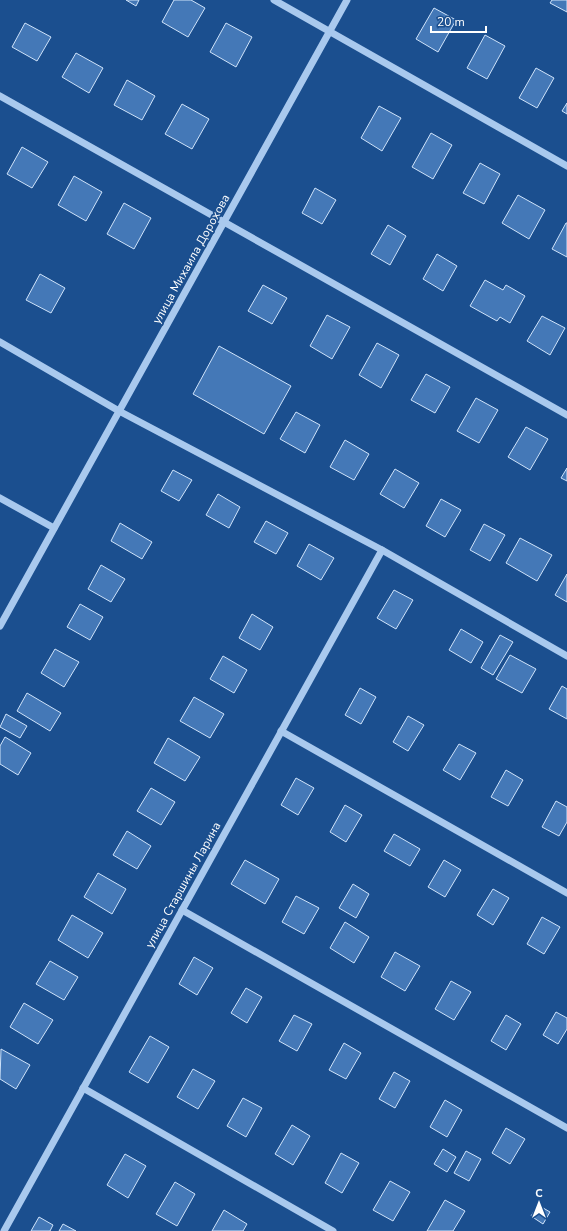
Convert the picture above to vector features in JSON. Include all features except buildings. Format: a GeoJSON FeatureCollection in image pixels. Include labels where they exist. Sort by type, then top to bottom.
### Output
{"type":"FeatureCollection","features":[{"type":"Feature","properties":{"kind":"street"},"geometry":{"type":"LineString","coordinates":[[274,0],[567,166]]}},
{"type":"Feature","properties":{"kind":"street","name":"улица Михаила Дорохова"},"geometry":{"type":"LineString","coordinates":[[0,626],[347,0]]}},
{"type":"Feature","properties":{"kind":"street"},"geometry":{"type":"LineString","coordinates":[[0,96],[223,223],[567,415]]}},
{"type":"Feature","properties":{"kind":"street"},"geometry":{"type":"LineString","coordinates":[[0,342],[119,411],[382,550],[567,656]]}},
{"type":"Feature","properties":{"kind":"street"},"geometry":{"type":"LineString","coordinates":[[0,498],[54,528]]}},
{"type":"Feature","properties":{"kind":"street","name":"улица Старшины Ларина"},"geometry":{"type":"LineString","coordinates":[[4,1231],[382,550]]}},
{"type":"Feature","properties":{"kind":"street"},"geometry":{"type":"LineString","coordinates":[[281,731],[567,893]]}},
{"type":"Feature","properties":{"kind":"street"},"geometry":{"type":"LineString","coordinates":[[182,910],[567,1128]]}},
{"type":"Feature","properties":{"kind":"street"},"geometry":{"type":"LineString","coordinates":[[83,1088],[333,1231]]}}]}
